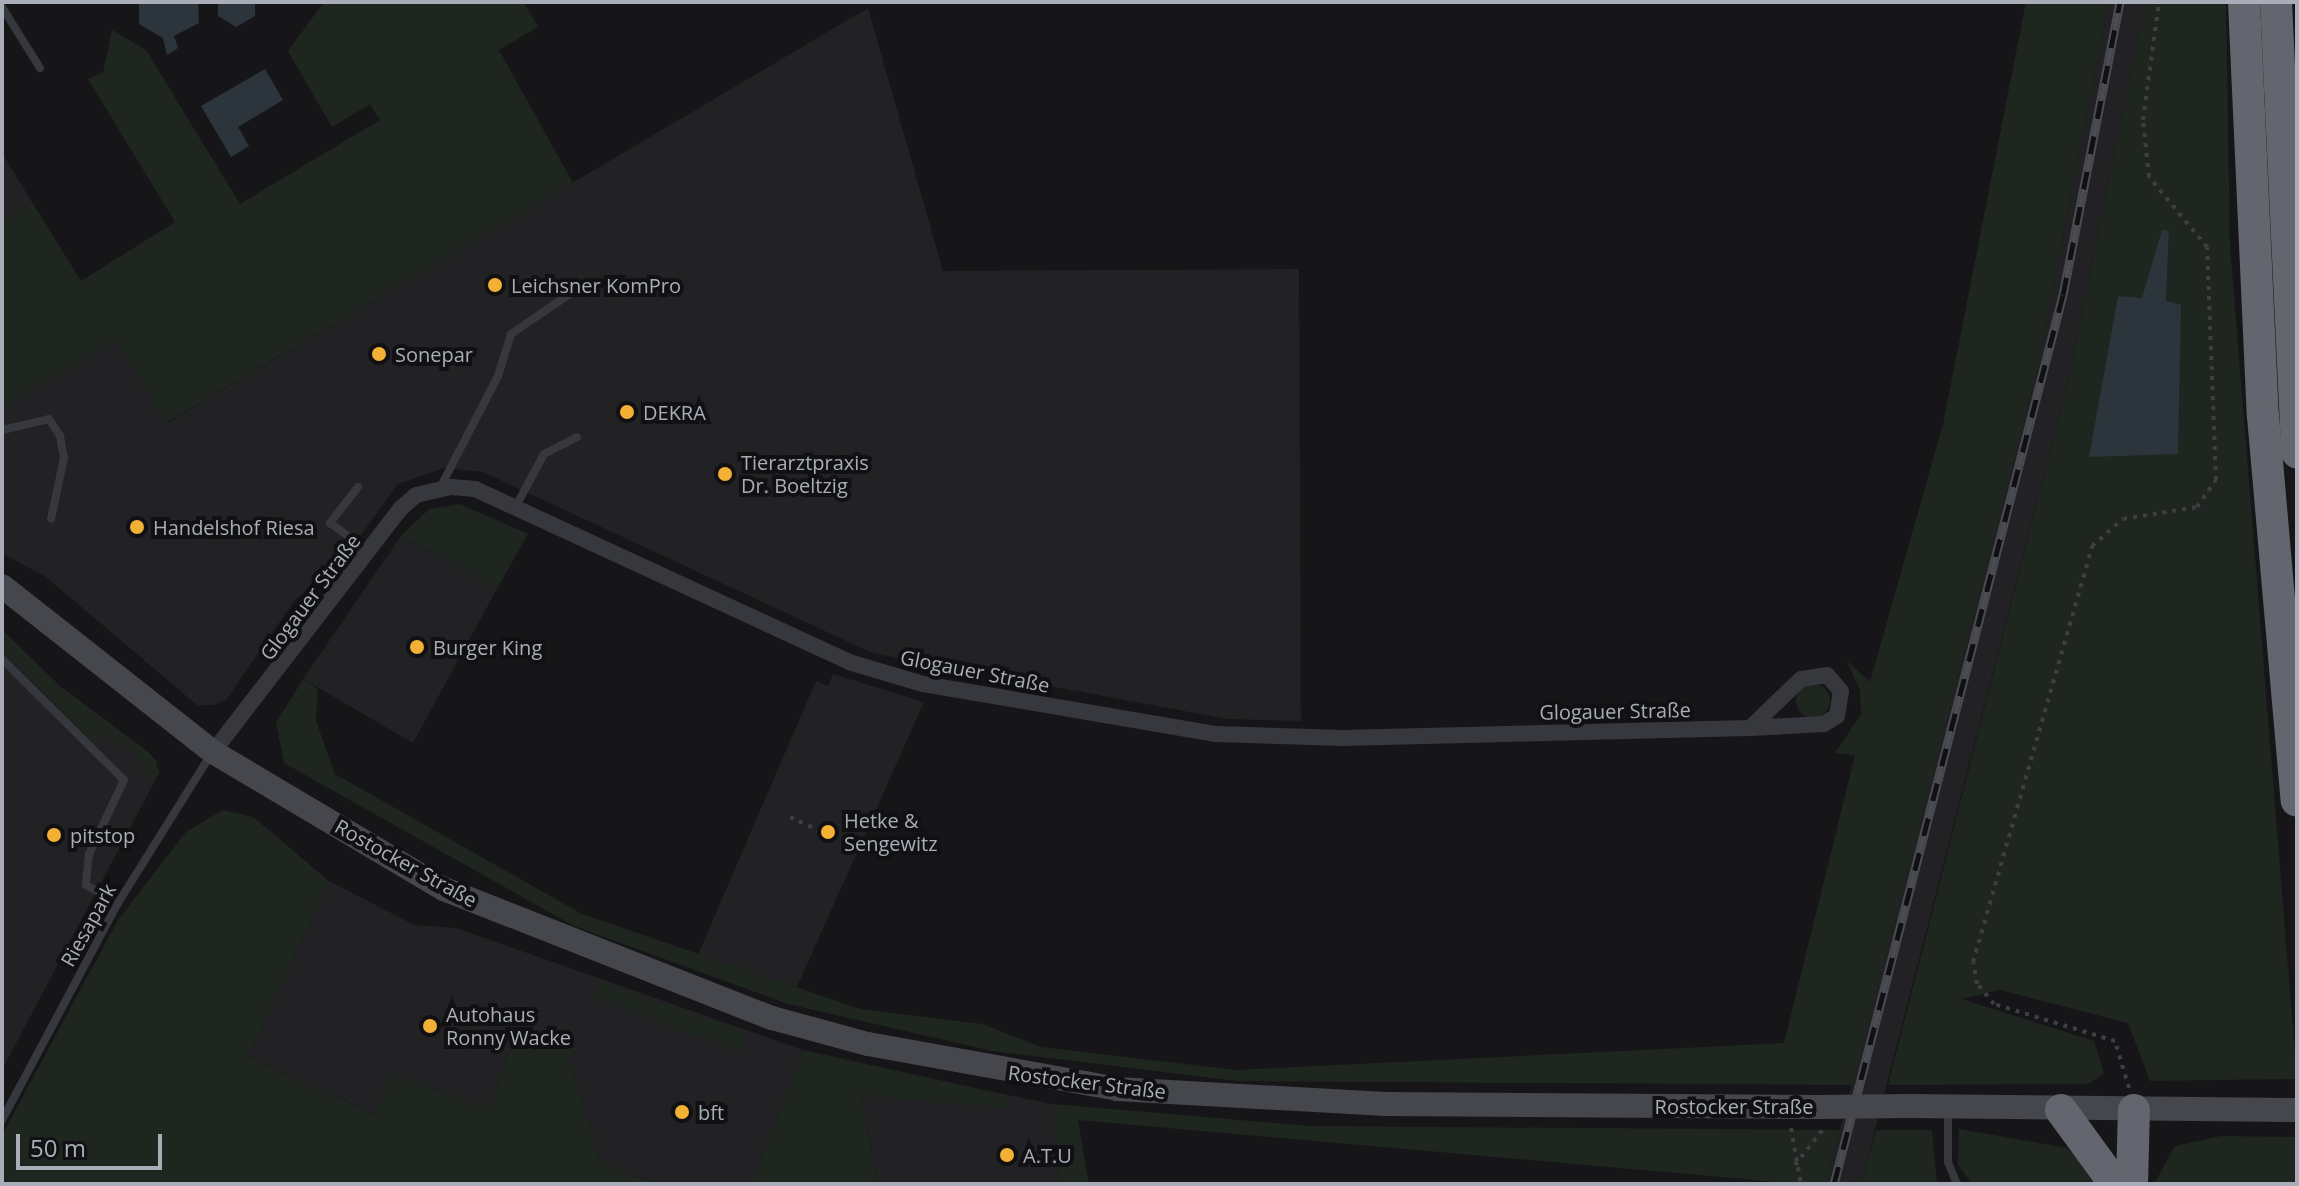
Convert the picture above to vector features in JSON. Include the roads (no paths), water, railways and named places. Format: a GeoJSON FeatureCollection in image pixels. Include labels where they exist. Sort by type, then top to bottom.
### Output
{"type":"FeatureCollection","features":[{"type":"Feature","properties":{"kind":"highway"},"geometry":{"type":"LineString","coordinates":[[2244,2],[2262,401],[2297,801]]}},
{"type":"Feature","properties":{"kind":"highway"},"geometry":{"type":"LineString","coordinates":[[2276,2],[2297,453]]}},
{"type":"Feature","properties":{"kind":"highway"},"geometry":{"type":"LineString","coordinates":[[2061,1110],[2115,1184]]}},
{"type":"Feature","properties":{"kind":"highway"},"geometry":{"type":"LineString","coordinates":[[2132,1184],[2134,1110]]}},
{"type":"Feature","properties":{"kind":"street","name":"Glogauer Straße"},"geometry":{"type":"LineString","coordinates":[[213,752],[400,509],[440,488],[475,489],[849,662],[923,684],[1246,736],[1750,728],[1824,724],[1837,716],[1841,691],[1827,675],[1801,679],[1750,728]]}},
{"type":"Feature","properties":{"kind":"street","name":"Rostocker Straße"},"geometry":{"type":"LineString","coordinates":[[2,586],[213,752],[444,889],[704,994],[868,1044],[1032,1077],[1237,1098],[1821,1117],[1909,1106],[2061,1110],[2297,1110]]}},
{"type":"Feature","properties":{"kind":"lane"},"geometry":{"type":"LineString","coordinates":[[2,7],[40,68]]}},
{"type":"Feature","properties":{"kind":"lane"},"geometry":{"type":"LineString","coordinates":[[440,488],[498,376],[511,334],[571,293]]}},
{"type":"Feature","properties":{"kind":"lane"},"geometry":{"type":"LineString","coordinates":[[2,430],[49,419],[60,436],[64,458],[51,519]]}},
{"type":"Feature","properties":{"kind":"lane"},"geometry":{"type":"LineString","coordinates":[[515,508],[544,454],[577,437]]}},
{"type":"Feature","properties":{"kind":"lane"},"geometry":{"type":"LineString","coordinates":[[358,487],[330,523],[369,551]]}},
{"type":"Feature","properties":{"kind":"lane"},"geometry":{"type":"LineString","coordinates":[[2,659],[124,780],[89,854],[86,885],[118,903]]}},
{"type":"Feature","properties":{"kind":"lane","name":"Riesapark"},"geometry":{"type":"LineString","coordinates":[[2,1120],[118,903],[213,752]]}},
{"type":"Feature","properties":{"kind":"lane"},"geometry":{"type":"LineString","coordinates":[[1948,1107],[1948,1162],[1957,1184]]}},
{"type":"Feature","properties":{"kind":"railway"},"geometry":{"type":"LineString","coordinates":[[1834,1184],[2063,295],[2120,2]]}},
{"type":"Feature","properties":{"kind":"place","name":"Leichsner KomPro"},"geometry":{"type":"Point","coordinates":[495,285]}},
{"type":"Feature","properties":{"kind":"place","name":"Sonepar"},"geometry":{"type":"Point","coordinates":[379,354]}},
{"type":"Feature","properties":{"kind":"place","name":"DEKRA"},"geometry":{"type":"Point","coordinates":[627,412]}},
{"type":"Feature","properties":{"kind":"place","name":"Tierarztpraxis Dr. Boeltzig"},"geometry":{"type":"Point","coordinates":[725,474]}},
{"type":"Feature","properties":{"kind":"place","name":"Handelshof Riesa"},"geometry":{"type":"Point","coordinates":[137,527]}},
{"type":"Feature","properties":{"kind":"place","name":"Burger King"},"geometry":{"type":"Point","coordinates":[417,647]}},
{"type":"Feature","properties":{"kind":"place","name":"Hetke & Sengewitz"},"geometry":{"type":"Point","coordinates":[828,832]}},
{"type":"Feature","properties":{"kind":"place","name":"pitstop"},"geometry":{"type":"Point","coordinates":[54,835]}},
{"type":"Feature","properties":{"kind":"place","name":"Autohaus Ronny Wacke"},"geometry":{"type":"Point","coordinates":[430,1026]}},
{"type":"Feature","properties":{"kind":"place","name":"bft"},"geometry":{"type":"Point","coordinates":[682,1112]}},
{"type":"Feature","properties":{"kind":"place","name":"A.T.U"},"geometry":{"type":"Point","coordinates":[1007,1155]}}]}
